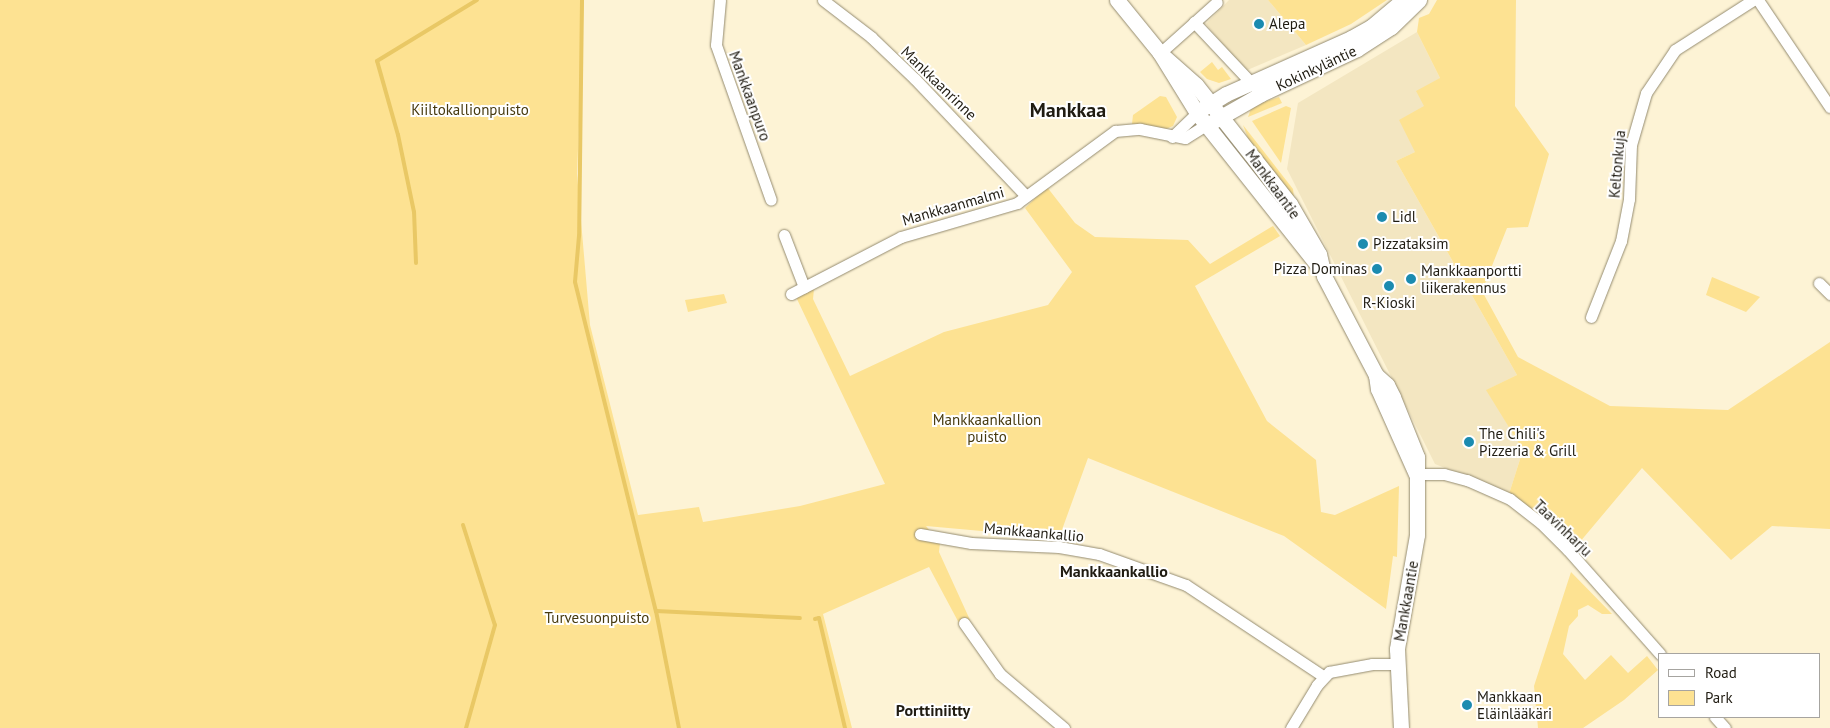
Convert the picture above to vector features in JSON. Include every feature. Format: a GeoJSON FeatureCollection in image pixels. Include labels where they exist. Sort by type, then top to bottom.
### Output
{"type":"FeatureCollection","features":[{"type":"Feature","properties":{"kind":"main road"},"geometry":{"type":"LineString","coordinates":[[1117,0],[1160,53]]}},
{"type":"Feature","properties":{"kind":"main road","name":"Kokinkyläntie"},"geometry":{"type":"LineString","coordinates":[[1206,125],[1256,89],[1371,27],[1403,0]]}},
{"type":"Feature","properties":{"kind":"main road","name":"Kokinkyläntie"},"geometry":{"type":"LineString","coordinates":[[1197,113],[1210,104],[1256,89],[1357,49],[1392,27],[1419,0]]}},
{"type":"Feature","properties":{"kind":"main road","name":"Mankkaantie"},"geometry":{"type":"LineString","coordinates":[[1160,53],[1196,85],[1290,204],[1319,254],[1323,272]]}},
{"type":"Feature","properties":{"kind":"main road","name":"Mankkaantie"},"geometry":{"type":"LineString","coordinates":[[1160,53],[1197,113],[1323,272],[1376,376],[1378,389],[1416,474],[1417,535],[1397,664],[1402,728]]}},
{"type":"Feature","properties":{"kind":"street","name":"Mankkaanpuro"},"geometry":{"type":"LineString","coordinates":[[720,0],[716,45],[771,200]]}},
{"type":"Feature","properties":{"kind":"street","name":"Mankkaanrinne"},"geometry":{"type":"LineString","coordinates":[[823,0],[871,37],[915,79],[1026,196]]}},
{"type":"Feature","properties":{"kind":"street","name":"Keltonkuja"},"geometry":{"type":"LineString","coordinates":[[1591,317],[1622,242],[1629,199],[1631,144],[1646,92],[1675,50],[1752,0]]}},
{"type":"Feature","properties":{"kind":"street"},"geometry":{"type":"LineString","coordinates":[[1758,0],[1830,107]]}},
{"type":"Feature","properties":{"kind":"street"},"geometry":{"type":"LineString","coordinates":[[1160,53],[1217,2]]}},
{"type":"Feature","properties":{"kind":"street"},"geometry":{"type":"LineString","coordinates":[[1194,22],[1256,89]]}},
{"type":"Feature","properties":{"kind":"street"},"geometry":{"type":"LineString","coordinates":[[1172,137],[1197,113]]}},
{"type":"Feature","properties":{"kind":"street","name":"Mankkaanmalmi"},"geometry":{"type":"LineString","coordinates":[[791,294],[901,237],[998,211],[1026,196],[1116,132],[1140,129],[1172,137],[1185,138],[1206,125]]}},
{"type":"Feature","properties":{"kind":"street"},"geometry":{"type":"LineString","coordinates":[[784,235],[804,287]]}},
{"type":"Feature","properties":{"kind":"street"},"geometry":{"type":"LineString","coordinates":[[1819,283],[1830,294]]}},
{"type":"Feature","properties":{"kind":"street","name":"Taavinharju"},"geometry":{"type":"LineString","coordinates":[[1416,474],[1444,474],[1467,480],[1510,499],[1568,550],[1659,653]]}},
{"type":"Feature","properties":{"kind":"street","name":"Mankkaankallio"},"geometry":{"type":"LineString","coordinates":[[920,534],[971,543],[1075,549],[1116,560],[1198,592],[1323,676]]}},
{"type":"Feature","properties":{"kind":"street"},"geometry":{"type":"LineString","coordinates":[[964,623],[1000,674],[1064,728]]}},
{"type":"Feature","properties":{"kind":"street"},"geometry":{"type":"LineString","coordinates":[[1291,728],[1323,676],[1337,669],[1397,664]]}},
{"type":"Feature","properties":{"kind":"street"},"geometry":{"type":"LineString","coordinates":[[1716,718],[1725,728]]}},
{"type":"Feature","properties":{"kind":"shaded area"},"geometry":{"type":"Polygon","coordinates":[[[1229,0],[1268,0],[1306,45],[1245,71],[1206,24],[1229,0]]]}},
{"type":"Feature","properties":{"kind":"shaded area"},"geometry":{"type":"Polygon","coordinates":[[[1417,32],[1440,78],[1424,106],[1415,152],[1396,161],[1517,375],[1487,390],[1523,450],[1509,494],[1435,464],[1287,169],[1298,103],[1417,32]]]}},
{"type":"Feature","properties":{"kind":"green space"},"geometry":{"type":"Polygon","coordinates":[[[0,0],[584,0],[577,174],[590,325],[638,515],[699,507],[703,522],[800,506],[885,484],[796,297],[814,289],[813,299],[850,376],[944,332],[1048,305],[1072,272],[1025,208],[1047,187],[1075,223],[1095,237],[1188,240],[1210,264],[1273,226],[1280,236],[1195,286],[1267,421],[1316,460],[1321,512],[1335,515],[1399,486],[1397,557],[1393,556],[1386,609],[1284,536],[1088,458],[1059,538],[926,526],[940,543],[939,552],[970,620],[960,625],[929,567],[823,614],[852,728],[0,728],[0,0]]]}},
{"type":"Feature","properties":{"kind":"green space"},"geometry":{"type":"Polygon","coordinates":[[[1268,0],[1387,0],[1351,24],[1306,45],[1268,0]]]}},
{"type":"Feature","properties":{"kind":"green space"},"geometry":{"type":"Polygon","coordinates":[[[1437,0],[1516,0],[1515,106],[1549,154],[1528,227],[1507,228],[1482,291],[1518,357],[1610,406],[1728,410],[1830,342],[1830,529],[1772,526],[1731,560],[1642,468],[1574,549],[1509,494],[1523,450],[1486,390],[1517,375],[1396,161],[1415,152],[1399,120],[1424,106],[1416,91],[1440,78],[1417,32],[1419,18],[1429,14],[1437,0]]]}},
{"type":"Feature","properties":{"kind":"green space"},"geometry":{"type":"Polygon","coordinates":[[[1212,62],[1218,70],[1222,67],[1231,79],[1219,83],[1207,79],[1200,72],[1212,62]]]}},
{"type":"Feature","properties":{"kind":"green space"},"geometry":{"type":"Polygon","coordinates":[[[1160,96],[1166,97],[1177,117],[1173,126],[1166,129],[1132,124],[1133,115],[1160,96]]]}},
{"type":"Feature","properties":{"kind":"green space"},"geometry":{"type":"Polygon","coordinates":[[[1279,97],[1282,103],[1248,117],[1252,106],[1279,97]]]}},
{"type":"Feature","properties":{"kind":"green space"},"geometry":{"type":"Polygon","coordinates":[[[1286,106],[1291,108],[1281,163],[1252,121],[1286,106]]]}},
{"type":"Feature","properties":{"kind":"green space"},"geometry":{"type":"Polygon","coordinates":[[[1243,125],[1293,189],[1294,198],[1254,154],[1243,125]]]}},
{"type":"Feature","properties":{"kind":"green space"},"geometry":{"type":"Polygon","coordinates":[[[1712,277],[1760,297],[1746,312],[1706,295],[1712,277]]]}},
{"type":"Feature","properties":{"kind":"green space"},"geometry":{"type":"Polygon","coordinates":[[[724,294],[727,303],[688,312],[685,300],[724,294]]]}},
{"type":"Feature","properties":{"kind":"green space"},"geometry":{"type":"Polygon","coordinates":[[[1571,572],[1612,614],[1602,614],[1588,605],[1578,610],[1578,616],[1569,626],[1563,654],[1585,680],[1611,655],[1628,673],[1647,656],[1658,670],[1624,700],[1583,728],[1538,728],[1534,686],[1571,572]]]}},
{"type":"Feature","properties":{"kind":"waterway"},"geometry":{"type":"LineString","coordinates":[[416,263],[414,212],[398,135],[377,61],[477,0]]}},
{"type":"Feature","properties":{"kind":"waterway"},"geometry":{"type":"LineString","coordinates":[[582,0],[579,236],[575,282],[656,611],[679,728]]}},
{"type":"Feature","properties":{"kind":"waterway"},"geometry":{"type":"LineString","coordinates":[[463,525],[495,625],[466,728]]}},
{"type":"Feature","properties":{"kind":"waterway"},"geometry":{"type":"LineString","coordinates":[[656,611],[800,618]]}},
{"type":"Feature","properties":{"kind":"waterway"},"geometry":{"type":"LineString","coordinates":[[815,619],[819,618],[845,728]]}},
{"type":"Feature","properties":{"kind":"place","name":"Alepa"},"geometry":{"type":"Point","coordinates":[1259,24]}},
{"type":"Feature","properties":{"kind":"place","name":"Lidl"},"geometry":{"type":"Point","coordinates":[1382,217]}},
{"type":"Feature","properties":{"kind":"place","name":"Pizzataksim"},"geometry":{"type":"Point","coordinates":[1363,244]}},
{"type":"Feature","properties":{"kind":"place","name":"Pizza Dominas"},"geometry":{"type":"Point","coordinates":[1377,269]}},
{"type":"Feature","properties":{"kind":"place","name":"Mankkaanportti liikerakennus"},"geometry":{"type":"Point","coordinates":[1411,279]}},
{"type":"Feature","properties":{"kind":"place","name":"R-Kioski"},"geometry":{"type":"Point","coordinates":[1389,286]}},
{"type":"Feature","properties":{"kind":"place","name":"The Chili's Pizzeria & Grill"},"geometry":{"type":"Point","coordinates":[1469,442]}},
{"type":"Feature","properties":{"kind":"place","name":"Mankkaan Eläinlääkäri"},"geometry":{"type":"Point","coordinates":[1467,705]}},
{"type":"Feature","properties":{"kind":"district","name":"Mankkaa"},"geometry":{"type":"Point","coordinates":[1068,110]}},
{"type":"Feature","properties":{"kind":"district","name":"Mankkaankallio"},"geometry":{"type":"Point","coordinates":[1114,571]}},
{"type":"Feature","properties":{"kind":"district","name":"Porttiniitty"},"geometry":{"type":"Point","coordinates":[933,710]}},
{"type":"Feature","properties":{"kind":"park label","name":"Kiiltokallionpuisto"},"geometry":{"type":"Point","coordinates":[470,110]}},
{"type":"Feature","properties":{"kind":"park label","name":"Mankkaankallion puisto"},"geometry":{"type":"Point","coordinates":[987,428]}},
{"type":"Feature","properties":{"kind":"park label","name":"Turvesuonpuisto"},"geometry":{"type":"Point","coordinates":[597,618]}}]}
